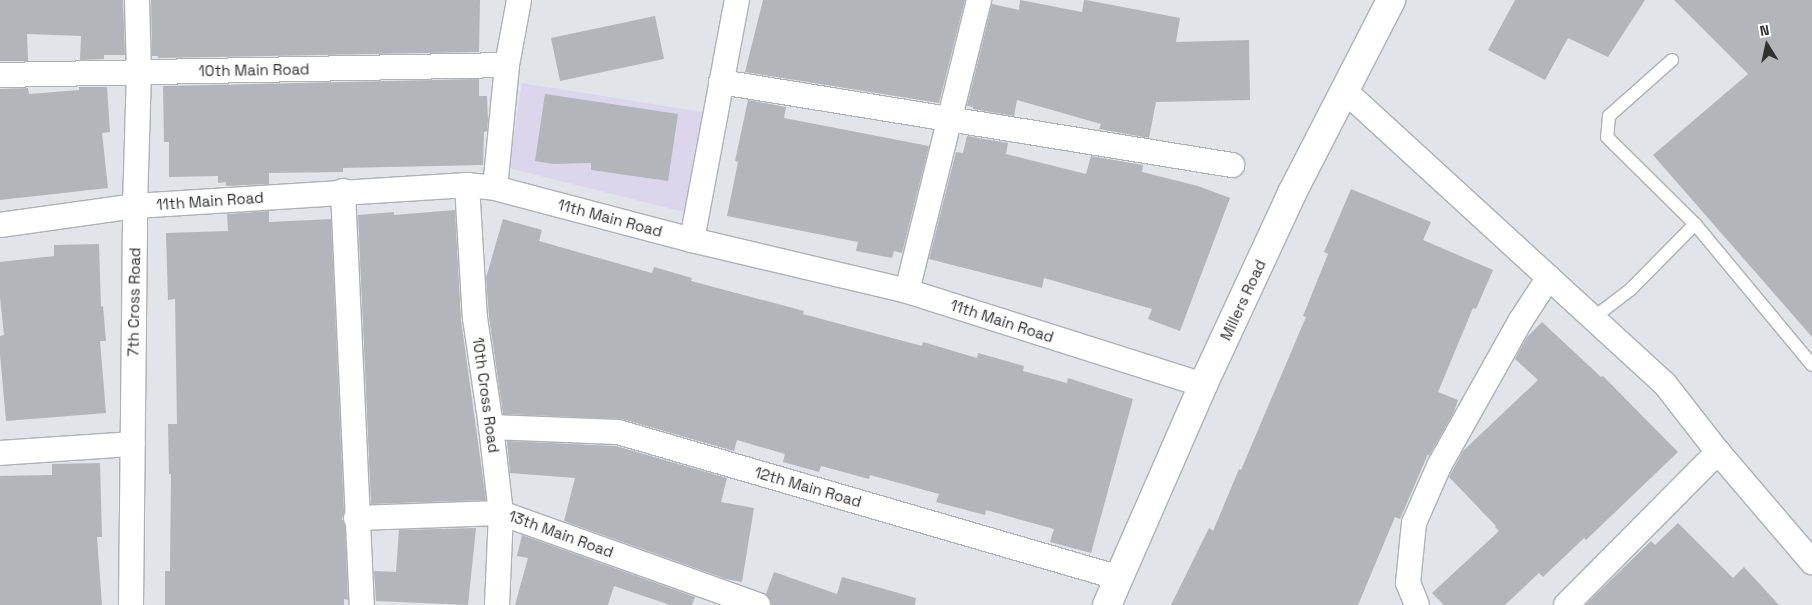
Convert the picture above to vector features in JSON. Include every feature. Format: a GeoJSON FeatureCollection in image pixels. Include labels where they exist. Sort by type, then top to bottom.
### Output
{"type":"FeatureCollection","features":[{"type":"Feature","properties":{"kind":"main road","name":"Millers Road"},"geometry":{"type":"LineString","coordinates":[[1107,605],[1203,385],[1292,193],[1391,0]]}},
{"type":"Feature","properties":{"kind":"street","name":"7th Cross Road"},"geometry":{"type":"LineString","coordinates":[[131,605],[135,206],[140,72],[137,0]]}},
{"type":"Feature","properties":{"kind":"street"},"geometry":{"type":"LineString","coordinates":[[495,188],[508,66],[520,0]]}},
{"type":"Feature","properties":{"kind":"street"},"geometry":{"type":"LineString","coordinates":[[692,240],[737,0]]}},
{"type":"Feature","properties":{"kind":"street"},"geometry":{"type":"LineString","coordinates":[[907,291],[979,0]]}},
{"type":"Feature","properties":{"kind":"street","name":"10th Main Road"},"geometry":{"type":"LineString","coordinates":[[0,75],[508,66]]}},
{"type":"Feature","properties":{"kind":"street"},"geometry":{"type":"LineString","coordinates":[[721,82],[1232,165]]}},
{"type":"Feature","properties":{"kind":"street"},"geometry":{"type":"LineString","coordinates":[[1344,90],[1666,384],[1718,452],[1812,562]]}},
{"type":"Feature","properties":{"kind":"street","name":"11th Main Road"},"geometry":{"type":"LineString","coordinates":[[0,225],[135,206],[343,191],[467,185],[495,188],[692,240],[907,291],[1203,385]]}},
{"type":"Feature","properties":{"kind":"street","name":"10th Cross Road"},"geometry":{"type":"LineString","coordinates":[[467,185],[474,318],[491,427],[501,513],[497,605]]}},
{"type":"Feature","properties":{"kind":"street"},"geometry":{"type":"LineString","coordinates":[[343,191],[356,518],[362,605]]}},
{"type":"Feature","properties":{"kind":"street"},"geometry":{"type":"LineString","coordinates":[[1417,605],[1408,582],[1414,524],[1439,466],[1521,320],[1549,277]]}},
{"type":"Feature","properties":{"kind":"street","name":"12th Main Road"},"geometry":{"type":"LineString","coordinates":[[491,427],[618,432],[1120,578]]}},
{"type":"Feature","properties":{"kind":"street"},"geometry":{"type":"LineString","coordinates":[[0,453],[133,444]]}},
{"type":"Feature","properties":{"kind":"street"},"geometry":{"type":"LineString","coordinates":[[1566,605],[1718,452]]}},
{"type":"Feature","properties":{"kind":"street","name":"13th Main Road"},"geometry":{"type":"LineString","coordinates":[[356,518],[501,513],[758,605]]}},
{"type":"Feature","properties":{"kind":"lane"},"geometry":{"type":"LineString","coordinates":[[1672,60],[1609,116],[1607,137],[1695,224],[1812,365]]}},
{"type":"Feature","properties":{"kind":"lane"},"geometry":{"type":"LineString","coordinates":[[1593,318],[1631,289],[1695,224]]}},
{"type":"Feature","properties":{"kind":"shaded area"},"geometry":{"type":"Polygon","coordinates":[[[522,83],[702,112],[684,212],[509,168],[522,83]]]}},
{"type":"Feature","properties":{"kind":"building"},"geometry":{"type":"Polygon","coordinates":[[[0,0],[123,0],[125,55],[104,55],[104,59],[80,60],[81,36],[27,34],[28,61],[0,61],[0,0]]]}},
{"type":"Feature","properties":{"kind":"building"},"geometry":{"type":"Polygon","coordinates":[[[151,0],[480,0],[479,52],[158,58],[158,56],[152,56],[151,0]]]}},
{"type":"Feature","properties":{"kind":"building"},"geometry":{"type":"Polygon","coordinates":[[[763,0],[965,0],[939,103],[745,72],[763,0]]]}},
{"type":"Feature","properties":{"kind":"building"},"geometry":{"type":"Polygon","coordinates":[[[1020,0],[1082,12],[1084,0],[1086,0],[1180,18],[1176,42],[1249,40],[1250,100],[1156,102],[1149,138],[1099,129],[1101,124],[1017,100],[1014,116],[973,109],[973,107],[967,106],[992,4],[1019,10],[1020,0]]]}},
{"type":"Feature","properties":{"kind":"building"},"geometry":{"type":"Polygon","coordinates":[[[1515,0],[1645,0],[1608,57],[1568,38],[1545,80],[1488,50],[1515,0]]]}},
{"type":"Feature","properties":{"kind":"building"},"geometry":{"type":"Polygon","coordinates":[[[1674,0],[1812,0],[1812,337],[1653,155],[1748,74],[1674,0]]]}},
{"type":"Feature","properties":{"kind":"building"},"geometry":{"type":"Polygon","coordinates":[[[655,16],[664,59],[560,81],[551,38],[655,16]]]}},
{"type":"Feature","properties":{"kind":"building"},"geometry":{"type":"Polygon","coordinates":[[[479,79],[479,96],[487,96],[488,121],[487,131],[484,132],[483,165],[343,168],[343,172],[269,173],[269,184],[226,186],[226,182],[218,183],[218,176],[169,177],[169,142],[164,142],[163,86],[479,79]]]}},
{"type":"Feature","properties":{"kind":"building"},"geometry":{"type":"Polygon","coordinates":[[[79,87],[107,87],[110,132],[102,133],[108,188],[0,200],[0,89],[28,88],[29,94],[79,90],[79,87]]]}},
{"type":"Feature","properties":{"kind":"building"},"geometry":{"type":"Polygon","coordinates":[[[545,94],[678,114],[668,181],[591,170],[591,163],[554,164],[535,161],[545,94]]]}},
{"type":"Feature","properties":{"kind":"building"},"geometry":{"type":"Polygon","coordinates":[[[748,100],[786,107],[784,118],[929,146],[902,253],[894,251],[892,258],[856,251],[858,242],[727,216],[738,162],[735,161],[748,100]]]}},
{"type":"Feature","properties":{"kind":"building"},"geometry":{"type":"Polygon","coordinates":[[[967,136],[1008,143],[1006,154],[1086,174],[1091,156],[1143,165],[1142,172],[1198,186],[1230,198],[1180,331],[1148,319],[1152,309],[1044,278],[1042,288],[929,259],[956,152],[963,153],[967,136]]]}},
{"type":"Feature","properties":{"kind":"building"},"geometry":{"type":"Polygon","coordinates":[[[1351,189],[1431,222],[1423,240],[1493,270],[1476,309],[1473,308],[1438,392],[1458,400],[1454,412],[1429,456],[1428,454],[1400,519],[1395,517],[1358,605],[1171,605],[1209,528],[1213,531],[1239,469],[1241,470],[1306,317],[1303,316],[1328,254],[1324,252],[1351,189]]]}},
{"type":"Feature","properties":{"kind":"building"},"geometry":{"type":"Polygon","coordinates":[[[455,210],[461,320],[486,500],[371,504],[358,215],[394,212],[394,215],[455,210]]]}},
{"type":"Feature","properties":{"kind":"building"},"geometry":{"type":"Polygon","coordinates":[[[269,211],[269,222],[331,219],[344,512],[342,519],[345,526],[348,600],[344,599],[344,605],[165,605],[165,571],[170,571],[171,474],[169,474],[168,424],[177,424],[175,299],[168,300],[166,233],[228,231],[227,214],[269,211]]]}},
{"type":"Feature","properties":{"kind":"building"},"geometry":{"type":"Polygon","coordinates":[[[503,219],[542,230],[539,241],[652,273],[654,267],[692,278],[691,281],[804,311],[803,314],[922,346],[923,342],[977,358],[978,353],[1024,366],[1023,371],[1067,383],[1068,378],[1133,399],[1091,553],[1050,542],[1054,529],[986,510],[985,515],[936,502],[939,494],[870,475],[869,479],[821,466],[819,472],[783,462],[785,454],[737,440],[734,451],[622,419],[503,414],[489,317],[486,278],[503,219]]]}},
{"type":"Feature","properties":{"kind":"building"},"geometry":{"type":"Polygon","coordinates":[[[99,244],[101,307],[103,306],[106,341],[100,341],[106,413],[6,421],[0,354],[0,336],[4,335],[0,298],[0,262],[54,256],[54,245],[99,244]]]}},
{"type":"Feature","properties":{"kind":"building"},"geometry":{"type":"Polygon","coordinates":[[[1542,322],[1601,377],[1603,376],[1678,452],[1586,540],[1584,538],[1543,577],[1539,573],[1505,605],[1444,605],[1432,593],[1499,531],[1449,477],[1463,451],[1538,380],[1515,359],[1527,337],[1542,322]]]}},
{"type":"Feature","properties":{"kind":"building"},"geometry":{"type":"Polygon","coordinates":[[[507,441],[616,446],[727,478],[721,502],[754,508],[742,582],[726,579],[564,521],[575,478],[510,473],[507,441]]]}},
{"type":"Feature","properties":{"kind":"building"},"geometry":{"type":"Polygon","coordinates":[[[100,463],[102,537],[97,537],[102,605],[0,605],[0,476],[52,475],[52,464],[100,463]]]}},
{"type":"Feature","properties":{"kind":"building"},"geometry":{"type":"Polygon","coordinates":[[[1678,523],[1733,578],[1744,567],[1779,605],[1585,605],[1651,541],[1655,545],[1678,523]]]}},
{"type":"Feature","properties":{"kind":"building"},"geometry":{"type":"Polygon","coordinates":[[[476,528],[468,605],[376,601],[374,571],[396,572],[399,530],[476,528]]]}},
{"type":"Feature","properties":{"kind":"building"},"geometry":{"type":"Polygon","coordinates":[[[522,535],[695,597],[692,605],[670,605],[614,586],[608,605],[515,605],[528,558],[517,556],[522,535]]]}},
{"type":"Feature","properties":{"kind":"building"},"geometry":{"type":"Polygon","coordinates":[[[774,572],[837,594],[842,577],[916,598],[915,605],[771,605],[766,594],[774,572]]]}}]}
